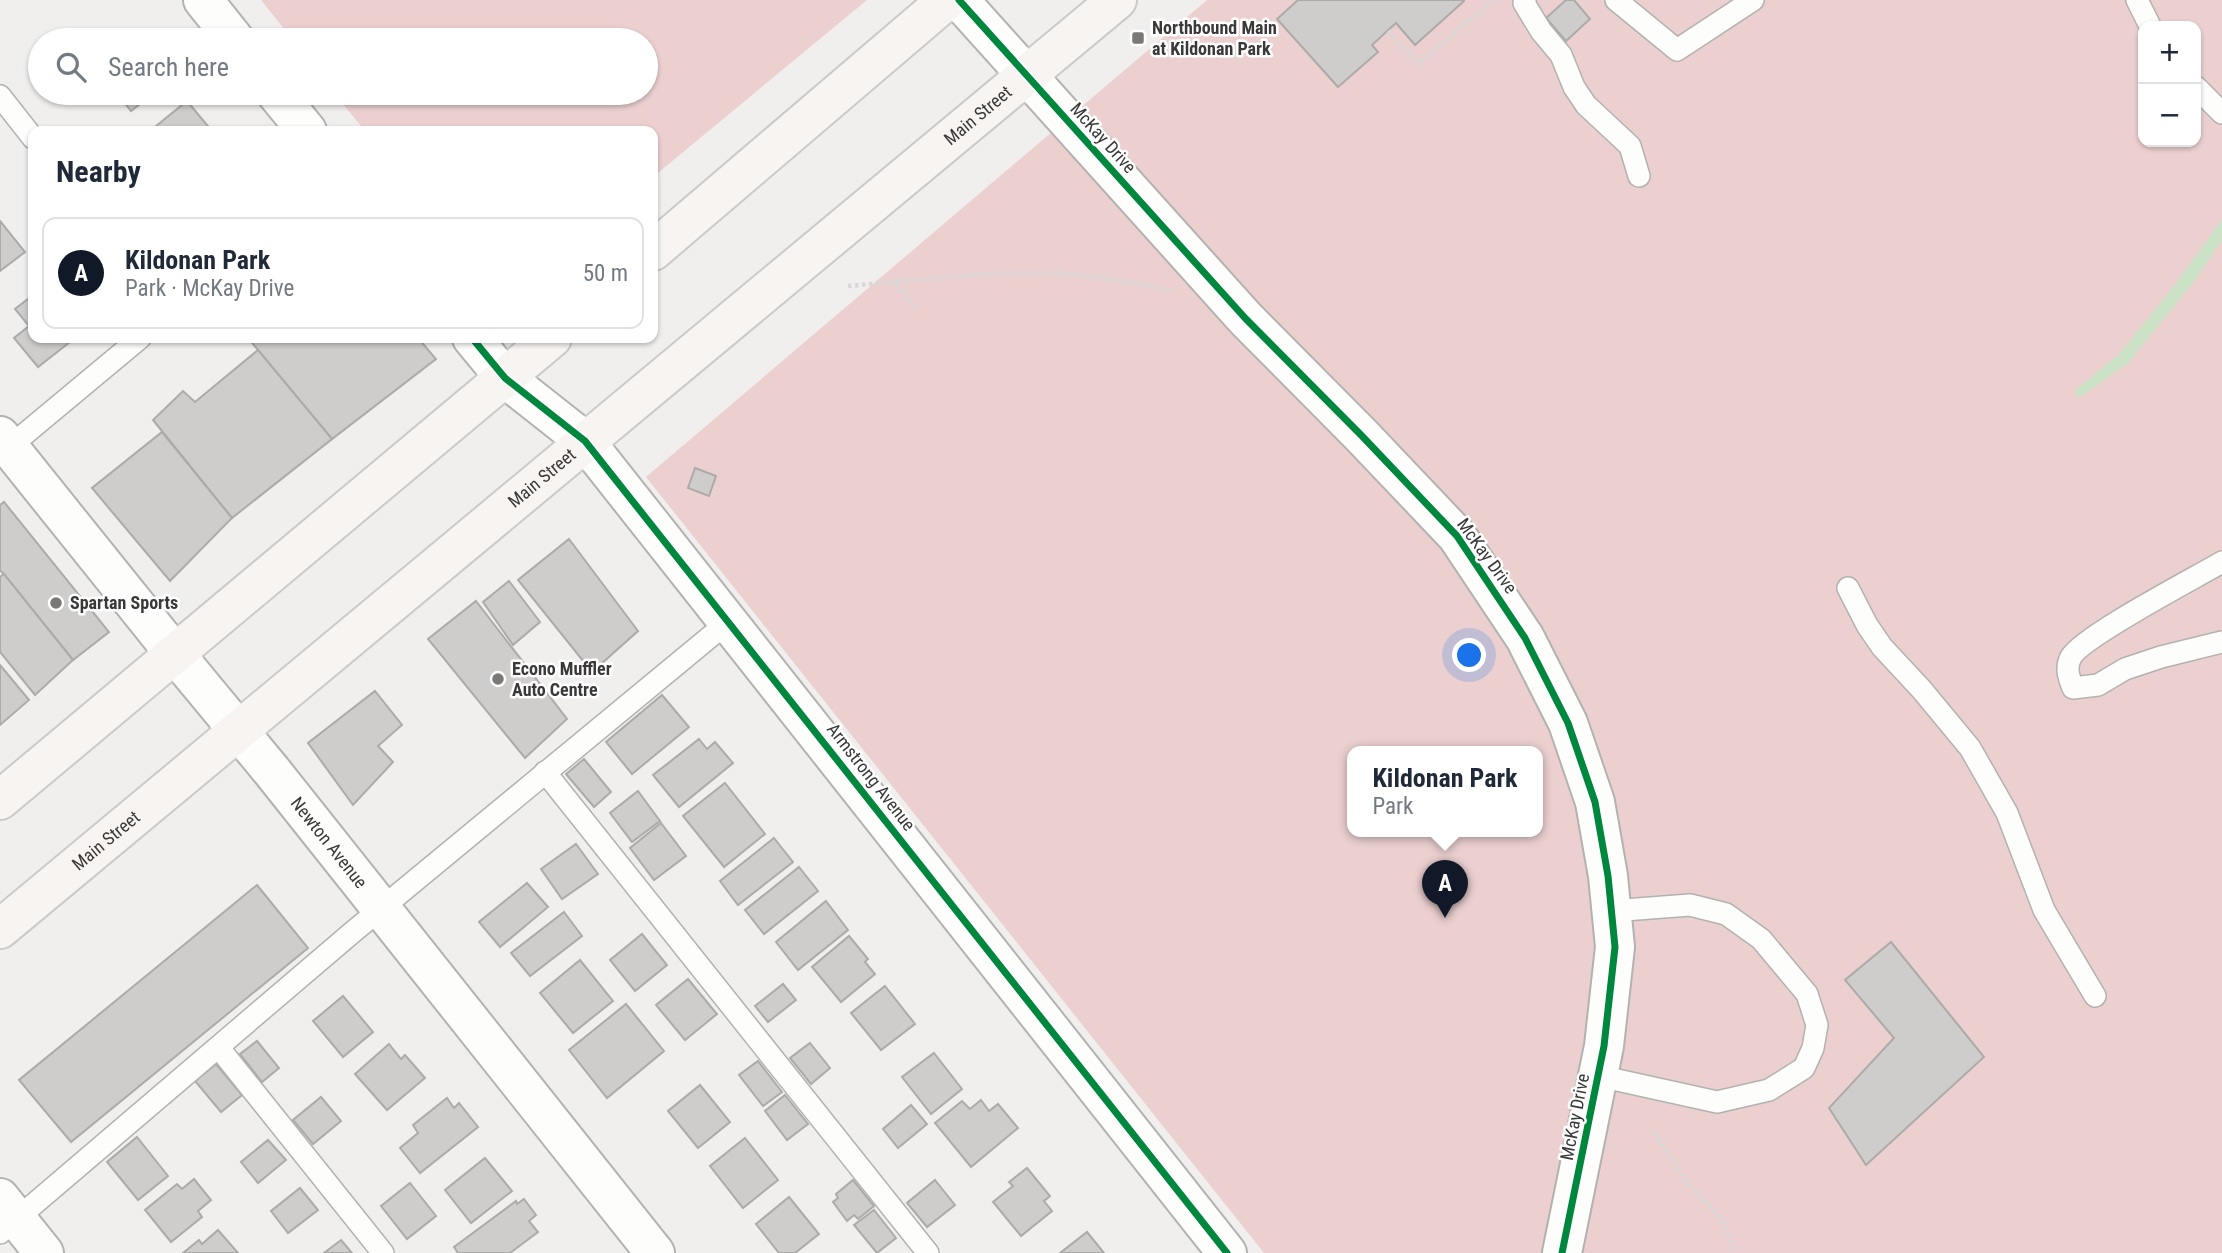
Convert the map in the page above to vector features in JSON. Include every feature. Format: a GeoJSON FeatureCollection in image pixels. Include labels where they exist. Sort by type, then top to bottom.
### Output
{"type":"FeatureCollection","features":[{"type":"Feature","properties":{"kind":"main road"},"geometry":{"type":"LineString","coordinates":[[658,247],[947,0]]}},
{"type":"Feature","properties":{"kind":"main road","name":"Main Street"},"geometry":{"type":"LineString","coordinates":[[0,929],[1117,0]]}},
{"type":"Feature","properties":{"kind":"main road"},"geometry":{"type":"LineString","coordinates":[[0,800],[546,343]]}},
{"type":"Feature","properties":{"kind":"street"},"geometry":{"type":"LineString","coordinates":[[203,0],[225,28]]}},
{"type":"Feature","properties":{"kind":"street","name":"McKay Drive"},"geometry":{"type":"LineString","coordinates":[[959,0],[1224,295],[1457,536],[1525,638],[1568,723],[1595,802],[1608,876],[1615,947],[1599,1076],[1562,1253]]}},
{"type":"Feature","properties":{"kind":"street"},"geometry":{"type":"LineString","coordinates":[[286,105],[303,126]]}},
{"type":"Feature","properties":{"kind":"street","name":"Armstrong Avenue"},"geometry":{"type":"LineString","coordinates":[[476,343],[505,378],[585,441],[1227,1253]]}},
{"type":"Feature","properties":{"kind":"street","name":"Newton Avenue"},"geometry":{"type":"LineString","coordinates":[[3,446],[239,730],[655,1253]]}},
{"type":"Feature","properties":{"kind":"street"},"geometry":{"type":"LineString","coordinates":[[5,1216],[44,1253]]}},
{"type":"Feature","properties":{"kind":"lane"},"geometry":{"type":"LineString","coordinates":[[1525,0],[1524,3],[1541,31],[1561,55],[1574,87],[1586,104],[1630,146],[1639,176]]}},
{"type":"Feature","properties":{"kind":"lane"},"geometry":{"type":"LineString","coordinates":[[1616,0],[1677,50],[1754,0]]}},
{"type":"Feature","properties":{"kind":"lane"},"geometry":{"type":"LineString","coordinates":[[2137,0],[2148,21]]}},
{"type":"Feature","properties":{"kind":"lane"},"geometry":{"type":"LineString","coordinates":[[2201,92],[2222,113]]}},
{"type":"Feature","properties":{"kind":"lane"},"geometry":{"type":"LineString","coordinates":[[0,96],[28,132]]}},
{"type":"Feature","properties":{"kind":"lane"},"geometry":{"type":"LineString","coordinates":[[3,446],[134,343]]}},
{"type":"Feature","properties":{"kind":"lane"},"geometry":{"type":"LineString","coordinates":[[2222,562],[2093,638],[2072,656],[2067,674],[2073,688],[2098,685],[2125,669],[2222,642]]}},
{"type":"Feature","properties":{"kind":"lane"},"geometry":{"type":"LineString","coordinates":[[1848,588],[1881,647],[1970,748],[2007,813],[2044,910],[2095,996]]}},
{"type":"Feature","properties":{"kind":"lane"},"geometry":{"type":"LineString","coordinates":[[5,1216],[219,1048],[545,772],[728,622]]}},
{"type":"Feature","properties":{"kind":"lane"},"geometry":{"type":"LineString","coordinates":[[545,772],[928,1253]]}},
{"type":"Feature","properties":{"kind":"lane"},"geometry":{"type":"LineString","coordinates":[[1599,1076],[1717,1102],[1769,1090],[1804,1068],[1813,1048],[1817,1025],[1807,994],[1760,939],[1726,914],[1690,905],[1611,911]]}},
{"type":"Feature","properties":{"kind":"lane"},"geometry":{"type":"LineString","coordinates":[[219,1048],[383,1253]]}},
{"type":"Feature","properties":{"kind":"path"},"geometry":{"type":"LineString","coordinates":[[1388,31],[1419,64],[1493,0]]}},
{"type":"Feature","properties":{"kind":"path"},"geometry":{"type":"LineString","coordinates":[[848,286],[991,274],[1039,273],[1086,276],[1183,293],[1224,295]]}},
{"type":"Feature","properties":{"kind":"path"},"geometry":{"type":"LineString","coordinates":[[895,283],[917,311]]}},
{"type":"Feature","properties":{"kind":"path"},"geometry":{"type":"LineString","coordinates":[[1654,1132],[1686,1181],[1725,1224],[1734,1253]]}},
{"type":"Feature","properties":{"kind":"shaded area"},"geometry":{"type":"Polygon","coordinates":[[[261,0],[867,0],[658,173],[658,126],[361,126],[344,105],[658,105],[658,28],[283,28],[261,0]]]}},
{"type":"Feature","properties":{"kind":"shaded area"},"geometry":{"type":"Polygon","coordinates":[[[1207,0],[2222,0],[2222,1253],[1264,1253],[646,477],[1207,0]]]}},
{"type":"Feature","properties":{"kind":"shaded area"},"geometry":{"type":"Polygon","coordinates":[[[2222,219],[2222,240],[2193,283],[2128,363],[2079,398],[2074,391],[2119,354],[2174,286],[2222,219]]]}},
{"type":"Feature","properties":{"kind":"building"},"geometry":{"type":"Polygon","coordinates":[[[1298,0],[1464,1],[1415,45],[1396,23],[1372,45],[1378,52],[1338,87],[1277,19],[1298,0]]]}},
{"type":"Feature","properties":{"kind":"building"},"geometry":{"type":"Polygon","coordinates":[[[1566,0],[1574,0],[1590,19],[1566,41],[1546,18],[1566,0]]]}},
{"type":"Feature","properties":{"kind":"building"},"geometry":{"type":"Polygon","coordinates":[[[126,105],[139,105],[131,111],[126,105]]]}},
{"type":"Feature","properties":{"kind":"building"},"geometry":{"type":"Polygon","coordinates":[[[182,105],[190,105],[208,126],[156,126],[182,105]]]}},
{"type":"Feature","properties":{"kind":"building"},"geometry":{"type":"Polygon","coordinates":[[[0,221],[25,252],[0,271],[0,221]]]}},
{"type":"Feature","properties":{"kind":"building"},"geometry":{"type":"Polygon","coordinates":[[[28,299],[28,325],[15,309],[28,299]]]}},
{"type":"Feature","properties":{"kind":"building"},"geometry":{"type":"Polygon","coordinates":[[[28,327],[28,343],[69,343],[38,367],[14,338],[28,327]]]}},
{"type":"Feature","properties":{"kind":"building"},"geometry":{"type":"Polygon","coordinates":[[[252,343],[422,343],[436,359],[332,439],[252,343]]]}},
{"type":"Feature","properties":{"kind":"building"},"geometry":{"type":"Polygon","coordinates":[[[258,350],[332,439],[232,518],[153,420],[183,391],[195,402],[258,350]]]}},
{"type":"Feature","properties":{"kind":"building"},"geometry":{"type":"Polygon","coordinates":[[[162,432],[232,518],[170,581],[92,488],[162,432]]]}},
{"type":"Feature","properties":{"kind":"building"},"geometry":{"type":"Polygon","coordinates":[[[695,468],[716,476],[709,496],[688,488],[695,468]]]}},
{"type":"Feature","properties":{"kind":"building","name":"Spartan Sports"},"geometry":{"type":"Polygon","coordinates":[[[4,502],[109,632],[73,660],[0,570],[0,505],[4,502]]]}},
{"type":"Feature","properties":{"kind":"building"},"geometry":{"type":"Polygon","coordinates":[[[569,539],[638,631],[592,672],[518,580],[569,539]]]}},
{"type":"Feature","properties":{"kind":"building"},"geometry":{"type":"Polygon","coordinates":[[[4,574],[73,660],[35,695],[0,652],[0,577],[4,574]]]}},
{"type":"Feature","properties":{"kind":"building"},"geometry":{"type":"Polygon","coordinates":[[[509,581],[540,622],[513,645],[483,602],[509,581]]]}},
{"type":"Feature","properties":{"kind":"building","name":"Econo Muffler Auto Centre"},"geometry":{"type":"Polygon","coordinates":[[[476,601],[567,719],[525,758],[428,639],[476,601]]]}},
{"type":"Feature","properties":{"kind":"building"},"geometry":{"type":"Polygon","coordinates":[[[0,665],[29,700],[0,725],[0,665]]]}},
{"type":"Feature","properties":{"kind":"building"},"geometry":{"type":"Polygon","coordinates":[[[375,691],[402,725],[378,746],[393,762],[353,805],[308,743],[375,691]]]}},
{"type":"Feature","properties":{"kind":"building"},"geometry":{"type":"Polygon","coordinates":[[[662,695],[689,727],[632,774],[606,742],[662,695]]]}},
{"type":"Feature","properties":{"kind":"building"},"geometry":{"type":"Polygon","coordinates":[[[699,739],[707,749],[715,742],[733,763],[679,807],[653,775],[699,739]]]}},
{"type":"Feature","properties":{"kind":"building"},"geometry":{"type":"Polygon","coordinates":[[[584,759],[611,792],[594,807],[566,774],[584,759]]]}},
{"type":"Feature","properties":{"kind":"building"},"geometry":{"type":"Polygon","coordinates":[[[725,783],[765,834],[724,867],[683,816],[725,783]]]}},
{"type":"Feature","properties":{"kind":"building"},"geometry":{"type":"Polygon","coordinates":[[[638,791],[660,821],[632,842],[610,813],[638,791]]]}},
{"type":"Feature","properties":{"kind":"building"},"geometry":{"type":"Polygon","coordinates":[[[661,823],[686,856],[654,880],[630,848],[661,823]]]}},
{"type":"Feature","properties":{"kind":"building"},"geometry":{"type":"Polygon","coordinates":[[[774,838],[793,862],[738,905],[720,881],[774,838]]]}},
{"type":"Feature","properties":{"kind":"building"},"geometry":{"type":"Polygon","coordinates":[[[576,844],[598,874],[562,899],[541,869],[576,844]]]}},
{"type":"Feature","properties":{"kind":"building"},"geometry":{"type":"Polygon","coordinates":[[[799,867],[818,891],[764,934],[745,910],[799,867]]]}},
{"type":"Feature","properties":{"kind":"building"},"geometry":{"type":"Polygon","coordinates":[[[527,883],[548,907],[500,947],[479,922],[527,883]]]}},
{"type":"Feature","properties":{"kind":"building"},"geometry":{"type":"Polygon","coordinates":[[[257,885],[308,948],[71,1142],[19,1080],[257,885]]]}},
{"type":"Feature","properties":{"kind":"building"},"geometry":{"type":"Polygon","coordinates":[[[826,901],[848,930],[798,970],[776,942],[826,901]]]}},
{"type":"Feature","properties":{"kind":"building"},"geometry":{"type":"Polygon","coordinates":[[[564,912],[582,936],[530,976],[511,953],[564,912]]]}},
{"type":"Feature","properties":{"kind":"building"},"geometry":{"type":"Polygon","coordinates":[[[642,934],[667,965],[635,991],[610,960],[642,934]]]}},
{"type":"Feature","properties":{"kind":"building"},"geometry":{"type":"Polygon","coordinates":[[[849,936],[868,959],[865,962],[875,974],[841,1002],[812,967],[849,936]]]}},
{"type":"Feature","properties":{"kind":"building"},"geometry":{"type":"Polygon","coordinates":[[[1891,942],[1984,1057],[1866,1165],[1829,1108],[1894,1038],[1845,980],[1891,942]]]}},
{"type":"Feature","properties":{"kind":"building"},"geometry":{"type":"Polygon","coordinates":[[[580,960],[613,1001],[573,1033],[540,993],[580,960]]]}},
{"type":"Feature","properties":{"kind":"building"},"geometry":{"type":"Polygon","coordinates":[[[688,979],[717,1014],[685,1040],[656,1005],[688,979]]]}},
{"type":"Feature","properties":{"kind":"building"},"geometry":{"type":"Polygon","coordinates":[[[783,984],[796,1000],[768,1022],[755,1006],[783,984]]]}},
{"type":"Feature","properties":{"kind":"building"},"geometry":{"type":"Polygon","coordinates":[[[885,986],[915,1024],[881,1050],[851,1013],[885,986]]]}},
{"type":"Feature","properties":{"kind":"building"},"geometry":{"type":"Polygon","coordinates":[[[343,996],[373,1032],[343,1057],[313,1021],[343,996]]]}},
{"type":"Feature","properties":{"kind":"building"},"geometry":{"type":"Polygon","coordinates":[[[626,1004],[664,1051],[607,1098],[569,1050],[626,1004]]]}},
{"type":"Feature","properties":{"kind":"building"},"geometry":{"type":"Polygon","coordinates":[[[257,1041],[279,1068],[262,1082],[240,1054],[257,1041]]]}},
{"type":"Feature","properties":{"kind":"building"},"geometry":{"type":"Polygon","coordinates":[[[810,1043],[830,1068],[811,1084],[790,1058],[810,1043]]]}},
{"type":"Feature","properties":{"kind":"building"},"geometry":{"type":"Polygon","coordinates":[[[389,1044],[401,1059],[405,1055],[425,1078],[387,1110],[355,1074],[389,1044]]]}},
{"type":"Feature","properties":{"kind":"building"},"geometry":{"type":"Polygon","coordinates":[[[934,1053],[962,1089],[931,1114],[902,1077],[934,1053]]]}},
{"type":"Feature","properties":{"kind":"building"},"geometry":{"type":"Polygon","coordinates":[[[758,1061],[782,1092],[763,1106],[739,1075],[758,1061]]]}},
{"type":"Feature","properties":{"kind":"building"},"geometry":{"type":"Polygon","coordinates":[[[216,1064],[242,1095],[221,1112],[195,1081],[216,1064]]]}},
{"type":"Feature","properties":{"kind":"building"},"geometry":{"type":"Polygon","coordinates":[[[700,1085],[730,1122],[698,1148],[668,1111],[700,1085]]]}},
{"type":"Feature","properties":{"kind":"building"},"geometry":{"type":"Polygon","coordinates":[[[785,1095],[808,1124],[787,1140],[765,1111],[785,1095]]]}},
{"type":"Feature","properties":{"kind":"building"},"geometry":{"type":"Polygon","coordinates":[[[321,1097],[341,1121],[313,1144],[293,1120],[321,1097]]]}},
{"type":"Feature","properties":{"kind":"building"},"geometry":{"type":"Polygon","coordinates":[[[447,1098],[454,1108],[459,1103],[478,1127],[420,1173],[400,1148],[418,1133],[413,1125],[447,1098]]]}},
{"type":"Feature","properties":{"kind":"building"},"geometry":{"type":"Polygon","coordinates":[[[981,1100],[989,1111],[998,1104],[1018,1128],[971,1167],[935,1123],[962,1101],[970,1109],[981,1100]]]}},
{"type":"Feature","properties":{"kind":"building"},"geometry":{"type":"Polygon","coordinates":[[[911,1105],[927,1124],[898,1148],[883,1129],[911,1105]]]}},
{"type":"Feature","properties":{"kind":"building"},"geometry":{"type":"Polygon","coordinates":[[[137,1137],[168,1176],[138,1200],[107,1162],[137,1137]]]}},
{"type":"Feature","properties":{"kind":"building"},"geometry":{"type":"Polygon","coordinates":[[[745,1138],[778,1180],[743,1208],[710,1166],[745,1138]]]}},
{"type":"Feature","properties":{"kind":"building"},"geometry":{"type":"Polygon","coordinates":[[[268,1140],[286,1160],[258,1183],[241,1162],[268,1140]]]}},
{"type":"Feature","properties":{"kind":"building"},"geometry":{"type":"Polygon","coordinates":[[[485,1158],[512,1191],[471,1223],[445,1190],[485,1158]]]}},
{"type":"Feature","properties":{"kind":"building"},"geometry":{"type":"Polygon","coordinates":[[[1027,1168],[1050,1196],[1044,1201],[1052,1211],[1021,1236],[993,1202],[1013,1186],[1009,1182],[1027,1168]]]}},
{"type":"Feature","properties":{"kind":"building"},"geometry":{"type":"Polygon","coordinates":[[[194,1179],[211,1200],[198,1211],[202,1217],[171,1242],[145,1210],[177,1184],[182,1189],[194,1179]]]}},
{"type":"Feature","properties":{"kind":"building"},"geometry":{"type":"Polygon","coordinates":[[[853,1180],[874,1206],[858,1219],[854,1215],[847,1221],[833,1202],[838,1198],[836,1194],[853,1180]]]}},
{"type":"Feature","properties":{"kind":"building"},"geometry":{"type":"Polygon","coordinates":[[[935,1180],[955,1205],[927,1227],[907,1203],[935,1180]]]}},
{"type":"Feature","properties":{"kind":"building"},"geometry":{"type":"Polygon","coordinates":[[[410,1183],[436,1216],[407,1239],[381,1206],[410,1183]]]}},
{"type":"Feature","properties":{"kind":"building"},"geometry":{"type":"Polygon","coordinates":[[[300,1188],[318,1210],[288,1233],[271,1211],[300,1188]]]}},
{"type":"Feature","properties":{"kind":"building"},"geometry":{"type":"Polygon","coordinates":[[[789,1197],[819,1234],[795,1253],[779,1253],[756,1224],[789,1197]]]}},
{"type":"Feature","properties":{"kind":"building"},"geometry":{"type":"Polygon","coordinates":[[[524,1199],[536,1215],[529,1221],[538,1232],[510,1253],[458,1253],[454,1247],[516,1201],[517,1204],[524,1199]]]}},
{"type":"Feature","properties":{"kind":"building"},"geometry":{"type":"Polygon","coordinates":[[[874,1210],[896,1238],[877,1253],[854,1225],[874,1210]]]}},
{"type":"Feature","properties":{"kind":"building"},"geometry":{"type":"Polygon","coordinates":[[[218,1230],[238,1253],[183,1253],[199,1240],[202,1244],[218,1230]]]}},
{"type":"Feature","properties":{"kind":"building"},"geometry":{"type":"Polygon","coordinates":[[[1087,1232],[1104,1253],[1060,1253],[1087,1232]]]}},
{"type":"Feature","properties":{"kind":"building"},"geometry":{"type":"Polygon","coordinates":[[[341,1240],[352,1253],[324,1253],[341,1240]]]}},
{"type":"Feature","properties":{"kind":"cycle path"},"geometry":{"type":"LineString","coordinates":[[959,0],[1245,318],[1457,536],[1525,638],[1568,723],[1595,802],[1608,876],[1615,947],[1604,1046],[1562,1253]]}},
{"type":"Feature","properties":{"kind":"cycle path"},"geometry":{"type":"LineString","coordinates":[[476,343],[505,378],[585,441],[1227,1253]]}},
{"type":"Feature","properties":{"kind":"place","name":"Northbound Main at Kildonan Park"},"geometry":{"type":"Point","coordinates":[1138,38]}},
{"type":"Feature","properties":{"kind":"place","name":"Spartan Sports"},"geometry":{"type":"Point","coordinates":[56,603]}},
{"type":"Feature","properties":{"kind":"place","name":"Econo Muffler Auto Centre"},"geometry":{"type":"Point","coordinates":[498,679]}},
{"type":"Feature","properties":{"kind":"place","name":"Kildonan Park"},"geometry":{"type":"Point","coordinates":[1445,918]}}]}
